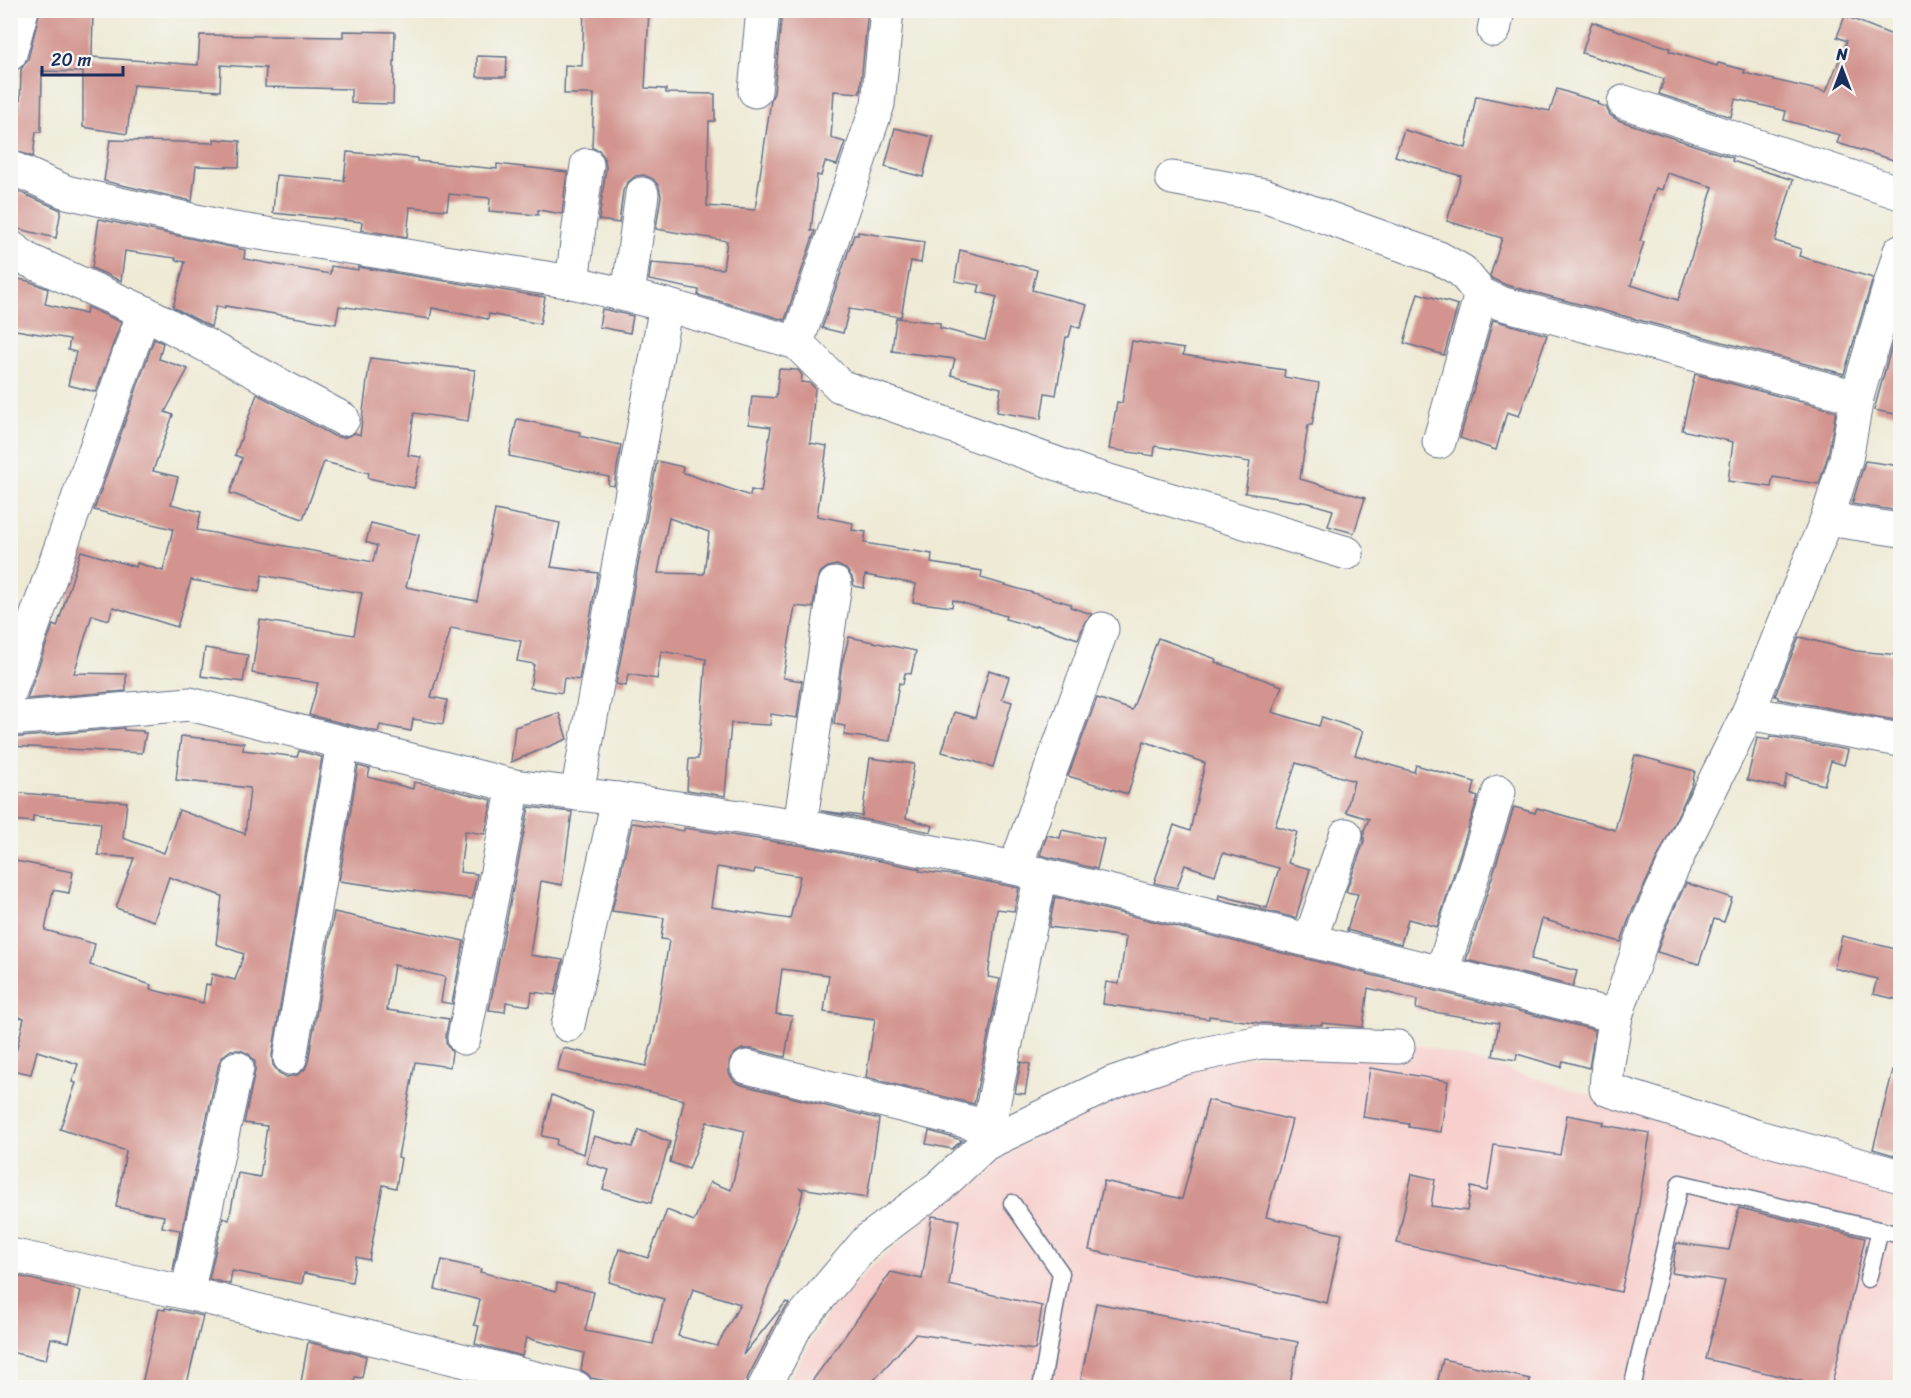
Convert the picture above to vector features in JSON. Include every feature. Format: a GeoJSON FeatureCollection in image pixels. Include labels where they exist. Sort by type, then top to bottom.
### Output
{"type":"FeatureCollection","features":[{"type":"Feature","properties":{"kind":"street"},"geometry":{"type":"LineString","coordinates":[[10,54],[22,10]]}},
{"type":"Feature","properties":{"kind":"street"},"geometry":{"type":"LineString","coordinates":[[755,91],[763,10]]}},
{"type":"Feature","properties":{"kind":"street"},"geometry":{"type":"LineString","coordinates":[[797,343],[878,104],[887,10]]}},
{"type":"Feature","properties":{"kind":"street"},"geometry":{"type":"LineString","coordinates":[[1624,102],[1900,193]]}},
{"type":"Feature","properties":{"kind":"street"},"geometry":{"type":"LineString","coordinates":[[572,282],[587,165]]}},
{"type":"Feature","properties":{"kind":"street"},"geometry":{"type":"LineString","coordinates":[[10,167],[66,192],[228,228],[572,282],[666,305],[797,343],[840,386],[1086,474],[1347,553]]}},
{"type":"Feature","properties":{"kind":"street"},"geometry":{"type":"LineString","coordinates":[[1172,178],[1264,195],[1428,254],[1462,271],[1481,294],[1500,303],[1857,397]]}},
{"type":"Feature","properties":{"kind":"street"},"geometry":{"type":"LineString","coordinates":[[628,295],[642,194]]}},
{"type":"Feature","properties":{"kind":"street"},"geometry":{"type":"LineString","coordinates":[[10,247],[28,260],[144,312],[343,419]]}},
{"type":"Feature","properties":{"kind":"street"},"geometry":{"type":"LineString","coordinates":[[1900,250],[1857,397],[1846,459],[1827,519],[1748,713],[1647,924],[1616,1016],[1606,1089],[1755,1137],[1900,1176]]}},
{"type":"Feature","properties":{"kind":"street"},"geometry":{"type":"LineString","coordinates":[[1438,442],[1481,294]]}},
{"type":"Feature","properties":{"kind":"street"},"geometry":{"type":"LineString","coordinates":[[577,794],[666,305]]}},
{"type":"Feature","properties":{"kind":"street"},"geometry":{"type":"LineString","coordinates":[[10,691],[144,312]]}},
{"type":"Feature","properties":{"kind":"street"},"geometry":{"type":"LineString","coordinates":[[1827,519],[1900,530]]}},
{"type":"Feature","properties":{"kind":"street"},"geometry":{"type":"LineString","coordinates":[[800,826],[835,584]]}},
{"type":"Feature","properties":{"kind":"street"},"geometry":{"type":"LineString","coordinates":[[987,1136],[1028,871],[1102,628]]}},
{"type":"Feature","properties":{"kind":"street"},"geometry":{"type":"LineString","coordinates":[[10,718],[190,704],[514,786],[800,826],[1028,871],[1616,1016]]}},
{"type":"Feature","properties":{"kind":"street"},"geometry":{"type":"LineString","coordinates":[[1748,713],[1900,740]]}},
{"type":"Feature","properties":{"kind":"street"},"geometry":{"type":"LineString","coordinates":[[290,1058],[343,743]]}},
{"type":"Feature","properties":{"kind":"street"},"geometry":{"type":"LineString","coordinates":[[464,1038],[514,786]]}},
{"type":"Feature","properties":{"kind":"street"},"geometry":{"type":"LineString","coordinates":[[1442,972],[1499,792]]}},
{"type":"Feature","properties":{"kind":"street"},"geometry":{"type":"LineString","coordinates":[[568,1025],[618,799]]}},
{"type":"Feature","properties":{"kind":"street"},"geometry":{"type":"LineString","coordinates":[[1310,940],[1346,835]]}},
{"type":"Feature","properties":{"kind":"street"},"geometry":{"type":"LineString","coordinates":[[764,1388],[797,1324],[868,1240],[939,1187],[987,1136],[1112,1083],[1185,1058],[1260,1042],[1398,1047]]}},
{"type":"Feature","properties":{"kind":"street"},"geometry":{"type":"LineString","coordinates":[[747,1067],[987,1136]]}},
{"type":"Feature","properties":{"kind":"street"},"geometry":{"type":"LineString","coordinates":[[187,1293],[237,1068]]}},
{"type":"Feature","properties":{"kind":"street"},"geometry":{"type":"LineString","coordinates":[[10,1255],[187,1293],[576,1388]]}},
{"type":"Feature","properties":{"kind":"lane"},"geometry":{"type":"LineString","coordinates":[[1632,1388],[1680,1183],[1900,1235]]}},
{"type":"Feature","properties":{"kind":"lane"},"geometry":{"type":"LineString","coordinates":[[1012,1203],[1061,1273],[1041,1388]]}},
{"type":"Feature","properties":{"kind":"lane"},"geometry":{"type":"LineString","coordinates":[[1868,1280],[1880,1230]]}},
{"type":"Feature","properties":{"kind":"shaded area"},"geometry":{"type":"Polygon","coordinates":[[[1419,1045],[1900,1183],[1900,1387],[784,1388],[834,1303],[954,1189],[1123,1078],[1241,1056],[1419,1045]]]}},
{"type":"Feature","properties":{"kind":"building"},"geometry":{"type":"Polygon","coordinates":[[[40,10],[93,10],[92,57],[198,65],[200,35],[343,37],[343,31],[395,32],[393,104],[351,103],[351,89],[265,87],[266,68],[221,65],[220,91],[133,85],[127,134],[83,127],[83,72],[42,71],[41,132],[36,132],[33,157],[10,149],[10,109],[20,110],[21,69],[28,59],[40,10]]]}},
{"type":"Feature","properties":{"kind":"building"},"geometry":{"type":"Polygon","coordinates":[[[584,10],[649,10],[645,88],[666,89],[666,93],[715,94],[715,121],[709,121],[707,206],[755,210],[771,100],[774,93],[782,10],[868,10],[860,93],[834,91],[831,138],[845,142],[837,165],[825,162],[821,176],[817,175],[811,231],[815,231],[785,320],[698,295],[699,290],[649,280],[651,263],[723,269],[727,241],[656,229],[661,196],[659,186],[653,179],[644,175],[636,176],[627,183],[623,191],[619,223],[599,220],[606,167],[604,157],[599,150],[592,148],[594,94],[564,94],[565,65],[582,66],[584,10]]]}},
{"type":"Feature","properties":{"kind":"building"},"geometry":{"type":"Polygon","coordinates":[[[1845,16],[1900,38],[1900,162],[1837,143],[1840,135],[1784,120],[1786,111],[1735,99],[1731,117],[1659,94],[1664,79],[1582,53],[1592,22],[1717,66],[1718,63],[1745,70],[1744,73],[1826,92],[1847,41],[1837,37],[1845,16]]]}},
{"type":"Feature","properties":{"kind":"building"},"geometry":{"type":"Polygon","coordinates":[[[477,56],[507,57],[506,77],[477,77],[477,56]]]}},
{"type":"Feature","properties":{"kind":"building"},"geometry":{"type":"Polygon","coordinates":[[[1557,89],[1598,102],[1597,104],[1606,107],[1610,115],[1618,120],[1733,158],[1732,161],[1793,180],[1775,241],[1801,249],[1799,256],[1873,278],[1844,374],[1506,285],[1493,279],[1490,276],[1502,238],[1447,221],[1461,176],[1395,156],[1404,130],[1466,148],[1476,96],[1550,111],[1557,89]],[[1667,173],[1662,190],[1656,188],[1640,241],[1644,242],[1631,285],[1678,300],[1713,187],[1667,173]]]}},
{"type":"Feature","properties":{"kind":"building"},"geometry":{"type":"Polygon","coordinates":[[[895,128],[933,137],[923,177],[885,167],[895,128]]]}},
{"type":"Feature","properties":{"kind":"building"},"geometry":{"type":"Polygon","coordinates":[[[214,139],[240,141],[239,167],[196,166],[192,201],[104,181],[110,140],[214,143],[214,139]]]}},
{"type":"Feature","properties":{"kind":"building"},"geometry":{"type":"Polygon","coordinates":[[[347,152],[417,158],[417,161],[497,169],[497,164],[567,172],[562,214],[538,210],[538,215],[489,211],[490,198],[449,194],[447,210],[410,207],[407,237],[361,230],[362,222],[273,213],[276,175],[344,181],[347,152]]]}},
{"type":"Feature","properties":{"kind":"building"},"geometry":{"type":"Polygon","coordinates":[[[10,188],[61,210],[56,238],[10,227],[10,188]]]}},
{"type":"Feature","properties":{"kind":"building"},"geometry":{"type":"Polygon","coordinates":[[[99,219],[245,250],[244,259],[330,274],[331,266],[358,270],[358,267],[545,297],[540,324],[489,314],[488,319],[432,308],[430,319],[339,306],[336,324],[216,306],[211,327],[173,307],[185,262],[175,260],[176,258],[125,251],[121,281],[92,268],[99,219]]]}},
{"type":"Feature","properties":{"kind":"building"},"geometry":{"type":"Polygon","coordinates":[[[858,232],[924,242],[921,263],[911,261],[901,317],[849,309],[843,333],[822,328],[854,235],[858,235],[858,232]]]}},
{"type":"Feature","properties":{"kind":"building"},"geometry":{"type":"Polygon","coordinates":[[[960,250],[1037,270],[1032,290],[1087,305],[1080,328],[1072,326],[1069,337],[1066,337],[1056,395],[1045,393],[1041,419],[997,412],[1001,388],[951,375],[955,359],[892,351],[896,318],[940,323],[940,328],[985,340],[997,297],[978,292],[980,285],[955,281],[960,250]]]}},
{"type":"Feature","properties":{"kind":"building"},"geometry":{"type":"Polygon","coordinates":[[[10,277],[48,289],[45,304],[86,314],[87,307],[121,322],[96,392],[68,385],[76,352],[68,350],[70,339],[10,329],[10,277]]]}},
{"type":"Feature","properties":{"kind":"building"},"geometry":{"type":"Polygon","coordinates":[[[1418,293],[1458,305],[1444,355],[1404,343],[1418,293]]]}},
{"type":"Feature","properties":{"kind":"building"},"geometry":{"type":"Polygon","coordinates":[[[602,309],[633,316],[630,333],[599,327],[602,309]]]}},
{"type":"Feature","properties":{"kind":"building"},"geometry":{"type":"Polygon","coordinates":[[[1900,316],[1900,415],[1874,410],[1900,316]]]}},
{"type":"Feature","properties":{"kind":"building"},"geometry":{"type":"Polygon","coordinates":[[[1493,320],[1547,335],[1519,416],[1507,412],[1496,450],[1460,438],[1493,320]]]}},
{"type":"Feature","properties":{"kind":"building"},"geometry":{"type":"Polygon","coordinates":[[[154,339],[163,343],[159,359],[188,369],[165,412],[173,415],[153,471],[178,477],[171,504],[201,512],[197,530],[373,562],[377,546],[366,542],[371,523],[419,535],[406,587],[477,601],[495,510],[560,523],[551,567],[598,573],[579,680],[564,678],[562,693],[530,688],[534,664],[517,661],[521,641],[451,628],[431,697],[447,700],[443,724],[413,719],[411,731],[380,725],[378,732],[309,715],[318,683],[252,673],[260,620],[354,635],[362,593],[262,575],[259,592],[191,580],[177,627],[113,607],[109,620],[92,615],[74,673],[126,674],[126,691],[27,699],[53,625],[57,627],[81,551],[136,567],[137,563],[163,571],[173,529],[94,510],[154,339]]]}},
{"type":"Feature","properties":{"kind":"building"},"geometry":{"type":"Polygon","coordinates":[[[1132,341],[1184,349],[1183,355],[1285,370],[1284,377],[1319,383],[1312,425],[1308,425],[1300,479],[1365,498],[1354,533],[1328,526],[1333,510],[1309,503],[1245,493],[1250,462],[1155,446],[1154,456],[1109,449],[1117,402],[1122,403],[1132,341]]]}},
{"type":"Feature","properties":{"kind":"building"},"geometry":{"type":"Polygon","coordinates":[[[370,358],[475,370],[468,421],[414,413],[408,455],[421,457],[414,488],[368,478],[369,473],[324,462],[303,519],[230,493],[242,458],[235,455],[257,394],[334,436],[343,438],[355,433],[360,435],[370,358]]]}},
{"type":"Feature","properties":{"kind":"building"},"geometry":{"type":"Polygon","coordinates":[[[779,369],[798,370],[802,375],[801,382],[810,383],[815,388],[810,443],[827,446],[817,516],[853,523],[852,530],[866,532],[864,543],[932,554],[931,563],[982,571],[981,578],[1071,604],[1070,607],[1092,614],[1085,622],[1078,639],[1036,625],[1035,627],[1005,619],[1006,616],[953,600],[952,607],[913,602],[916,584],[865,575],[864,588],[854,586],[852,577],[846,569],[837,565],[828,567],[821,572],[817,581],[813,608],[795,606],[783,678],[802,681],[797,718],[771,714],[770,725],[731,723],[725,796],[687,790],[689,759],[698,759],[706,659],[661,651],[657,679],[628,674],[626,686],[616,684],[657,461],[683,467],[682,472],[750,496],[751,490],[761,492],[771,427],[749,424],[752,396],[776,398],[779,369]],[[669,518],[658,573],[704,574],[709,532],[669,518]]]}},
{"type":"Feature","properties":{"kind":"building"},"geometry":{"type":"Polygon","coordinates":[[[1695,374],[1836,411],[1828,455],[1819,484],[1773,477],[1771,487],[1728,481],[1733,442],[1682,430],[1695,374]]]}},
{"type":"Feature","properties":{"kind":"building"},"geometry":{"type":"Polygon","coordinates":[[[517,419],[580,432],[579,436],[621,445],[614,486],[608,485],[609,477],[509,456],[517,419]]]}},
{"type":"Feature","properties":{"kind":"building"},"geometry":{"type":"Polygon","coordinates":[[[1865,461],[1900,466],[1900,511],[1852,504],[1865,461]]]}},
{"type":"Feature","properties":{"kind":"building"},"geometry":{"type":"Polygon","coordinates":[[[10,613],[17,615],[10,633],[10,613]]]}},
{"type":"Feature","properties":{"kind":"building"},"geometry":{"type":"Polygon","coordinates":[[[849,637],[916,651],[911,674],[905,673],[903,684],[899,683],[890,741],[844,735],[845,726],[834,724],[842,663],[849,637]]]}},
{"type":"Feature","properties":{"kind":"building"},"geometry":{"type":"Polygon","coordinates":[[[1799,637],[1856,651],[1900,655],[1900,721],[1778,699],[1775,696],[1799,637]]]}},
{"type":"Feature","properties":{"kind":"building"},"geometry":{"type":"Polygon","coordinates":[[[1158,638],[1216,659],[1215,662],[1282,686],[1272,712],[1319,726],[1322,717],[1363,731],[1355,755],[1414,772],[1416,765],[1475,782],[1472,795],[1478,797],[1437,927],[1408,919],[1401,944],[1347,930],[1358,894],[1346,892],[1364,841],[1364,830],[1369,819],[1346,812],[1354,781],[1296,763],[1275,826],[1297,832],[1288,863],[1310,869],[1296,918],[1218,899],[1219,895],[1267,908],[1279,868],[1223,853],[1215,875],[1185,865],[1177,888],[1154,883],[1174,825],[1190,831],[1205,763],[1144,741],[1128,794],[1068,776],[1097,698],[1132,710],[1158,638]]]}},
{"type":"Feature","properties":{"kind":"building"},"geometry":{"type":"Polygon","coordinates":[[[205,648],[248,655],[243,682],[201,676],[205,648]]]}},
{"type":"Feature","properties":{"kind":"building"},"geometry":{"type":"Polygon","coordinates":[[[989,670],[1009,677],[1002,699],[1012,702],[993,767],[942,752],[954,712],[975,718],[989,670]]]}},
{"type":"Feature","properties":{"kind":"building"},"geometry":{"type":"Polygon","coordinates":[[[559,713],[567,739],[511,762],[515,727],[559,713]]]}},
{"type":"Feature","properties":{"kind":"building"},"geometry":{"type":"Polygon","coordinates":[[[124,728],[124,730],[146,733],[142,753],[10,746],[10,738],[124,728]]]}},
{"type":"Feature","properties":{"kind":"building"},"geometry":{"type":"Polygon","coordinates":[[[181,736],[244,743],[243,750],[297,757],[299,751],[322,757],[272,1055],[273,1065],[279,1073],[287,1077],[297,1075],[305,1069],[308,1062],[334,912],[464,941],[452,1004],[441,1002],[445,977],[394,965],[387,1010],[449,1019],[446,1043],[452,1052],[450,1067],[415,1062],[398,1157],[401,1158],[396,1188],[383,1185],[369,1260],[356,1257],[352,1282],[304,1273],[302,1284],[232,1271],[230,1284],[209,1279],[223,1218],[229,1220],[238,1173],[260,1177],[267,1126],[244,1123],[255,1071],[255,1062],[249,1054],[240,1050],[231,1050],[223,1056],[219,1063],[173,1271],[180,1230],[162,1227],[164,1216],[116,1207],[126,1151],[60,1129],[76,1083],[72,1082],[78,1064],[37,1051],[31,1074],[12,1070],[24,1018],[10,1016],[10,860],[73,872],[69,893],[53,890],[45,930],[95,944],[90,965],[151,985],[150,989],[203,1003],[206,984],[210,985],[212,974],[235,980],[244,954],[216,944],[222,896],[169,877],[154,921],[116,908],[134,858],[98,855],[101,823],[33,816],[33,822],[10,820],[10,792],[127,802],[123,838],[164,853],[179,810],[245,834],[250,788],[176,780],[181,736]]]}},
{"type":"Feature","properties":{"kind":"building"},"geometry":{"type":"Polygon","coordinates":[[[1770,736],[1848,750],[1844,765],[1831,761],[1824,785],[1787,775],[1784,788],[1747,780],[1757,738],[1769,740],[1770,736]]]}},
{"type":"Feature","properties":{"kind":"building"},"geometry":{"type":"Polygon","coordinates":[[[1635,755],[1695,771],[1692,785],[1630,916],[1621,942],[1542,919],[1531,959],[1577,971],[1573,986],[1466,960],[1514,807],[1535,813],[1537,808],[1615,830],[1635,755]]]}},
{"type":"Feature","properties":{"kind":"building"},"geometry":{"type":"Polygon","coordinates":[[[870,758],[914,764],[906,818],[933,826],[931,832],[821,811],[862,816],[870,758]]]}},
{"type":"Feature","properties":{"kind":"building"},"geometry":{"type":"Polygon","coordinates":[[[358,766],[370,769],[368,777],[413,789],[414,782],[492,800],[485,834],[465,831],[460,872],[477,874],[472,899],[339,881],[358,766]]]}},
{"type":"Feature","properties":{"kind":"building"},"geometry":{"type":"Polygon","coordinates":[[[529,807],[572,812],[562,885],[541,881],[530,955],[563,960],[555,995],[532,992],[530,1006],[506,1002],[505,1012],[489,1010],[529,807]]]}},
{"type":"Feature","properties":{"kind":"building"},"geometry":{"type":"Polygon","coordinates":[[[632,823],[684,831],[684,828],[811,847],[920,869],[919,871],[1019,888],[1014,911],[997,909],[988,977],[1000,979],[974,1104],[866,1077],[875,1019],[824,1012],[829,975],[782,969],[776,1014],[792,1016],[785,1057],[752,1049],[742,1049],[734,1054],[729,1062],[729,1073],[734,1081],[742,1085],[879,1119],[867,1198],[800,1188],[803,1191],[799,1209],[743,1355],[786,1302],[789,1304],[780,1315],[747,1379],[746,1388],[642,1388],[591,1378],[581,1370],[584,1353],[526,1338],[522,1356],[475,1344],[479,1326],[474,1325],[480,1300],[435,1289],[442,1260],[556,1291],[557,1283],[594,1292],[585,1331],[653,1344],[664,1299],[609,1282],[619,1249],[648,1258],[667,1210],[694,1221],[710,1182],[731,1190],[745,1131],[707,1122],[689,1169],[670,1162],[684,1100],[557,1071],[563,1048],[646,1066],[656,1024],[669,940],[661,939],[664,918],[612,911],[632,823]],[[717,867],[711,907],[790,919],[800,876],[755,869],[754,873],[717,867]],[[693,1289],[678,1336],[717,1346],[740,1304],[693,1289]]]}},
{"type":"Feature","properties":{"kind":"building"},"geometry":{"type":"Polygon","coordinates":[[[1062,830],[1104,839],[1097,869],[1040,855],[1047,835],[1060,838],[1062,830]]]}},
{"type":"Feature","properties":{"kind":"building"},"geometry":{"type":"Polygon","coordinates":[[[1686,883],[1732,898],[1724,922],[1714,919],[1699,964],[1657,952],[1686,883]]]}},
{"type":"Feature","properties":{"kind":"building"},"geometry":{"type":"Polygon","coordinates":[[[1055,897],[1595,1030],[1589,1068],[1563,1061],[1561,1067],[1517,1054],[1516,1060],[1493,1056],[1499,1023],[1416,1009],[1417,1000],[1368,988],[1363,1027],[1322,1023],[1322,1025],[1259,1023],[1209,1016],[1209,1019],[1103,1004],[1106,982],[1119,984],[1126,937],[1049,927],[1055,897]]]}},
{"type":"Feature","properties":{"kind":"building"},"geometry":{"type":"Polygon","coordinates":[[[1842,936],[1900,950],[1900,1000],[1873,994],[1877,979],[1834,968],[1842,936]]]}},
{"type":"Feature","properties":{"kind":"building"},"geometry":{"type":"Polygon","coordinates":[[[1021,1062],[1030,1064],[1025,1094],[1015,1093],[1021,1062]]]}},
{"type":"Feature","properties":{"kind":"building"},"geometry":{"type":"Polygon","coordinates":[[[1370,1068],[1448,1081],[1441,1132],[1409,1127],[1409,1124],[1363,1117],[1370,1068]]]}},
{"type":"Feature","properties":{"kind":"building"},"geometry":{"type":"Polygon","coordinates":[[[1893,1070],[1900,1071],[1900,1157],[1873,1149],[1893,1070]]]}},
{"type":"Feature","properties":{"kind":"building"},"geometry":{"type":"Polygon","coordinates":[[[552,1095],[593,1112],[584,1154],[556,1145],[557,1139],[542,1136],[552,1095]]]}},
{"type":"Feature","properties":{"kind":"building"},"geometry":{"type":"Polygon","coordinates":[[[1208,1100],[1292,1120],[1266,1217],[1342,1234],[1327,1303],[1089,1250],[1104,1181],[1182,1199],[1208,1100]]]}},
{"type":"Feature","properties":{"kind":"building"},"geometry":{"type":"Polygon","coordinates":[[[1567,1115],[1604,1122],[1603,1125],[1650,1133],[1636,1224],[1621,1292],[1397,1243],[1412,1174],[1435,1179],[1431,1206],[1467,1211],[1471,1187],[1487,1191],[1494,1145],[1560,1155],[1567,1115]]]}},
{"type":"Feature","properties":{"kind":"building"},"geometry":{"type":"Polygon","coordinates":[[[639,1130],[670,1142],[651,1203],[603,1189],[609,1170],[586,1163],[594,1136],[632,1147],[639,1130]]]}},
{"type":"Feature","properties":{"kind":"building"},"geometry":{"type":"Polygon","coordinates":[[[929,1131],[962,1140],[952,1149],[926,1144],[929,1131]]]}},
{"type":"Feature","properties":{"kind":"building"},"geometry":{"type":"Polygon","coordinates":[[[1739,1208],[1865,1238],[1831,1388],[1706,1359],[1725,1281],[1672,1273],[1676,1246],[1677,1243],[1729,1250],[1739,1208]]]}},
{"type":"Feature","properties":{"kind":"building"},"geometry":{"type":"Polygon","coordinates":[[[932,1216],[959,1220],[949,1285],[1042,1306],[1035,1350],[915,1334],[867,1388],[807,1388],[891,1272],[922,1279],[932,1216]]]}},
{"type":"Feature","properties":{"kind":"building"},"geometry":{"type":"Polygon","coordinates":[[[10,1274],[81,1291],[69,1342],[51,1338],[46,1360],[10,1352],[10,1274]]]}},
{"type":"Feature","properties":{"kind":"building"},"geometry":{"type":"Polygon","coordinates":[[[1096,1303],[1298,1342],[1289,1388],[1124,1388],[1081,1379],[1096,1303]]]}},
{"type":"Feature","properties":{"kind":"building"},"geometry":{"type":"Polygon","coordinates":[[[165,1308],[203,1316],[186,1388],[141,1388],[159,1309],[165,1310],[165,1308]]]}},
{"type":"Feature","properties":{"kind":"building"},"geometry":{"type":"Polygon","coordinates":[[[308,1342],[366,1356],[362,1378],[355,1377],[353,1388],[300,1388],[308,1342]]]}},
{"type":"Feature","properties":{"kind":"building"},"geometry":{"type":"Polygon","coordinates":[[[1443,1359],[1530,1379],[1529,1388],[1436,1388],[1443,1359]]]}}]}
